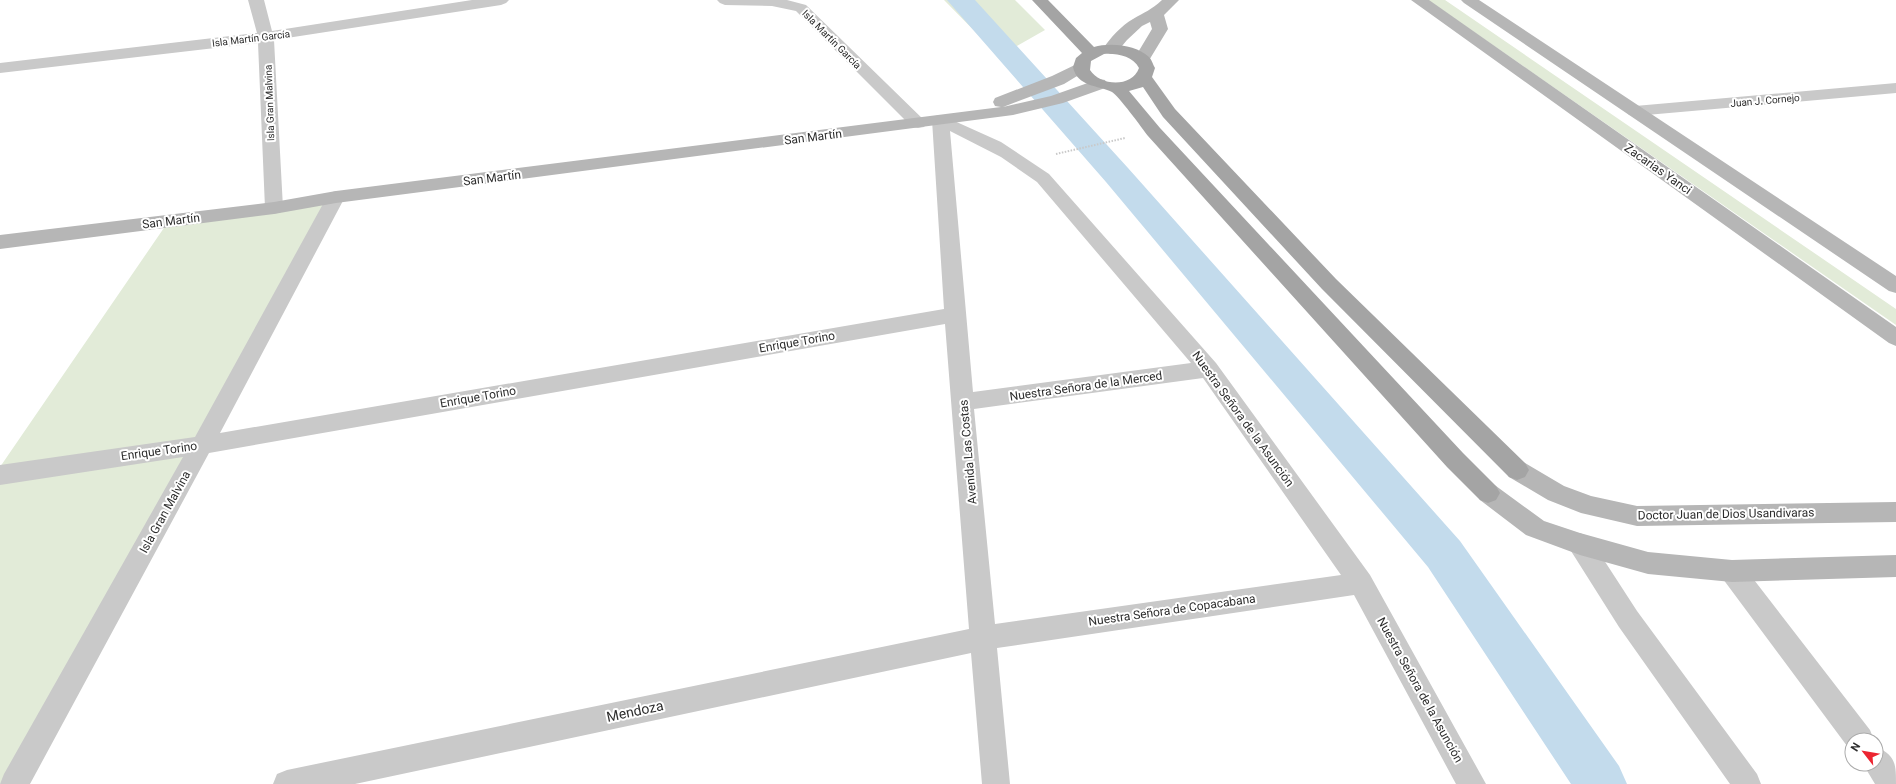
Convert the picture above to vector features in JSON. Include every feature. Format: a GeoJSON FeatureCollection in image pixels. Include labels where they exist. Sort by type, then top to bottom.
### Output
{"type":"FeatureCollection","features":[{"type":"Feature","properties":{"kind":"main road"},"geometry":{"type":"LineString","coordinates":[[1040,0],[1103,51]]}},
{"type":"Feature","properties":{"kind":"main road"},"geometry":{"type":"LineString","coordinates":[[1059,0],[1103,51]]}},
{"type":"Feature","properties":{"kind":"main road"},"geometry":{"type":"LineString","coordinates":[[1103,51],[1137,23],[1156,14],[1171,0]]}},
{"type":"Feature","properties":{"kind":"main road","name":"Zacarias Yanci"},"geometry":{"type":"LineString","coordinates":[[1419,0],[1896,338]]}},
{"type":"Feature","properties":{"kind":"main road"},"geometry":{"type":"LineString","coordinates":[[1469,0],[1896,286]]}},
{"type":"Feature","properties":{"kind":"main road"},"geometry":{"type":"LineString","coordinates":[[1142,58],[1160,29],[1156,14]]}},
{"type":"Feature","properties":{"kind":"main road"},"geometry":{"type":"LineString","coordinates":[[1108,86],[1138,83],[1145,78],[1148,71],[1142,58],[1123,50],[1103,51],[1084,58],[1081,67],[1086,77],[1108,86],[1154,132],[1455,460],[1488,493],[1535,528],[1580,544],[1648,563],[1732,571],[1896,566]]}},
{"type":"Feature","properties":{"kind":"main road","name":"San Martín"},"geometry":{"type":"LineString","coordinates":[[983,114],[999,103],[1058,80],[1081,67]]}},
{"type":"Feature","properties":{"kind":"main road","name":"Doctor Juan de Dios Usandivaras"},"geometry":{"type":"LineString","coordinates":[[1145,78],[1169,113],[1324,278],[1517,470],[1556,493],[1589,506],[1637,516],[1896,512]]}},
{"type":"Feature","properties":{"kind":"main road","name":"San Martín"},"geometry":{"type":"LineString","coordinates":[[0,242],[274,208],[336,198],[1004,112],[1026,108],[1108,86]]}},
{"type":"Feature","properties":{"kind":"street","name":"Isla Gran Malvina"},"geometry":{"type":"LineString","coordinates":[[256,0],[266,37],[274,208]]}},
{"type":"Feature","properties":{"kind":"street","name":"Isla Martín García"},"geometry":{"type":"LineString","coordinates":[[0,68],[266,37],[501,0]]}},
{"type":"Feature","properties":{"kind":"street","name":"Isla Martín García"},"geometry":{"type":"LineString","coordinates":[[725,0],[772,1],[801,8],[918,123]]}},
{"type":"Feature","properties":{"kind":"street","name":"Juan J. Cornejo"},"geometry":{"type":"LineString","coordinates":[[1635,111],[1896,88]]}},
{"type":"Feature","properties":{"kind":"street","name":"Avenida Las Costas"},"geometry":{"type":"LineString","coordinates":[[941,120],[955,315],[996,784]]}},
{"type":"Feature","properties":{"kind":"street","name":"Nuestra Señora de la Asunción"},"geometry":{"type":"LineString","coordinates":[[941,120],[986,140],[1022,162],[1043,178],[1208,369],[1361,583],[1472,784]]}},
{"type":"Feature","properties":{"kind":"street","name":"Isla Gran Malvina"},"geometry":{"type":"LineString","coordinates":[[14,784],[336,198]]}},
{"type":"Feature","properties":{"kind":"street","name":"Enrique Torino"},"geometry":{"type":"LineString","coordinates":[[0,475],[202,444],[955,315]]}},
{"type":"Feature","properties":{"kind":"street","name":"Nuestra Señora de la Merced"},"geometry":{"type":"LineString","coordinates":[[963,402],[1208,369]]}},
{"type":"Feature","properties":{"kind":"street"},"geometry":{"type":"LineString","coordinates":[[1580,544],[1628,619],[1747,784]]}},
{"type":"Feature","properties":{"kind":"street"},"geometry":{"type":"LineString","coordinates":[[1732,571],[1854,732]]}},
{"type":"Feature","properties":{"kind":"street","name":"Nuestra Señora de Copacabana"},"geometry":{"type":"LineString","coordinates":[[984,638],[1361,583]]}},
{"type":"Feature","properties":{"kind":"street","name":"Mendoza"},"geometry":{"type":"LineString","coordinates":[[287,784],[984,638]]}},
{"type":"Feature","properties":{"kind":"street"},"geometry":{"type":"LineString","coordinates":[[1884,772],[1893,784]]}},
{"type":"Feature","properties":{"kind":"path"},"geometry":{"type":"LineString","coordinates":[[1053,155],[1128,138]]}},
{"type":"Feature","properties":{"kind":"green space"},"geometry":{"type":"Polygon","coordinates":[[[944,0],[1015,0],[1045,30],[999,56],[944,0]]]}},
{"type":"Feature","properties":{"kind":"green space"},"geometry":{"type":"Polygon","coordinates":[[[1428,0],[1445,0],[1896,309],[1896,325],[1428,0]]]}},
{"type":"Feature","properties":{"kind":"green space"},"geometry":{"type":"Polygon","coordinates":[[[333,199],[0,784],[0,467],[168,222],[333,199]]]}},
{"type":"Feature","properties":{"kind":"waterway"},"geometry":{"type":"LineString","coordinates":[[960,0],[1117,175],[1444,554],[1601,784]]}}]}
